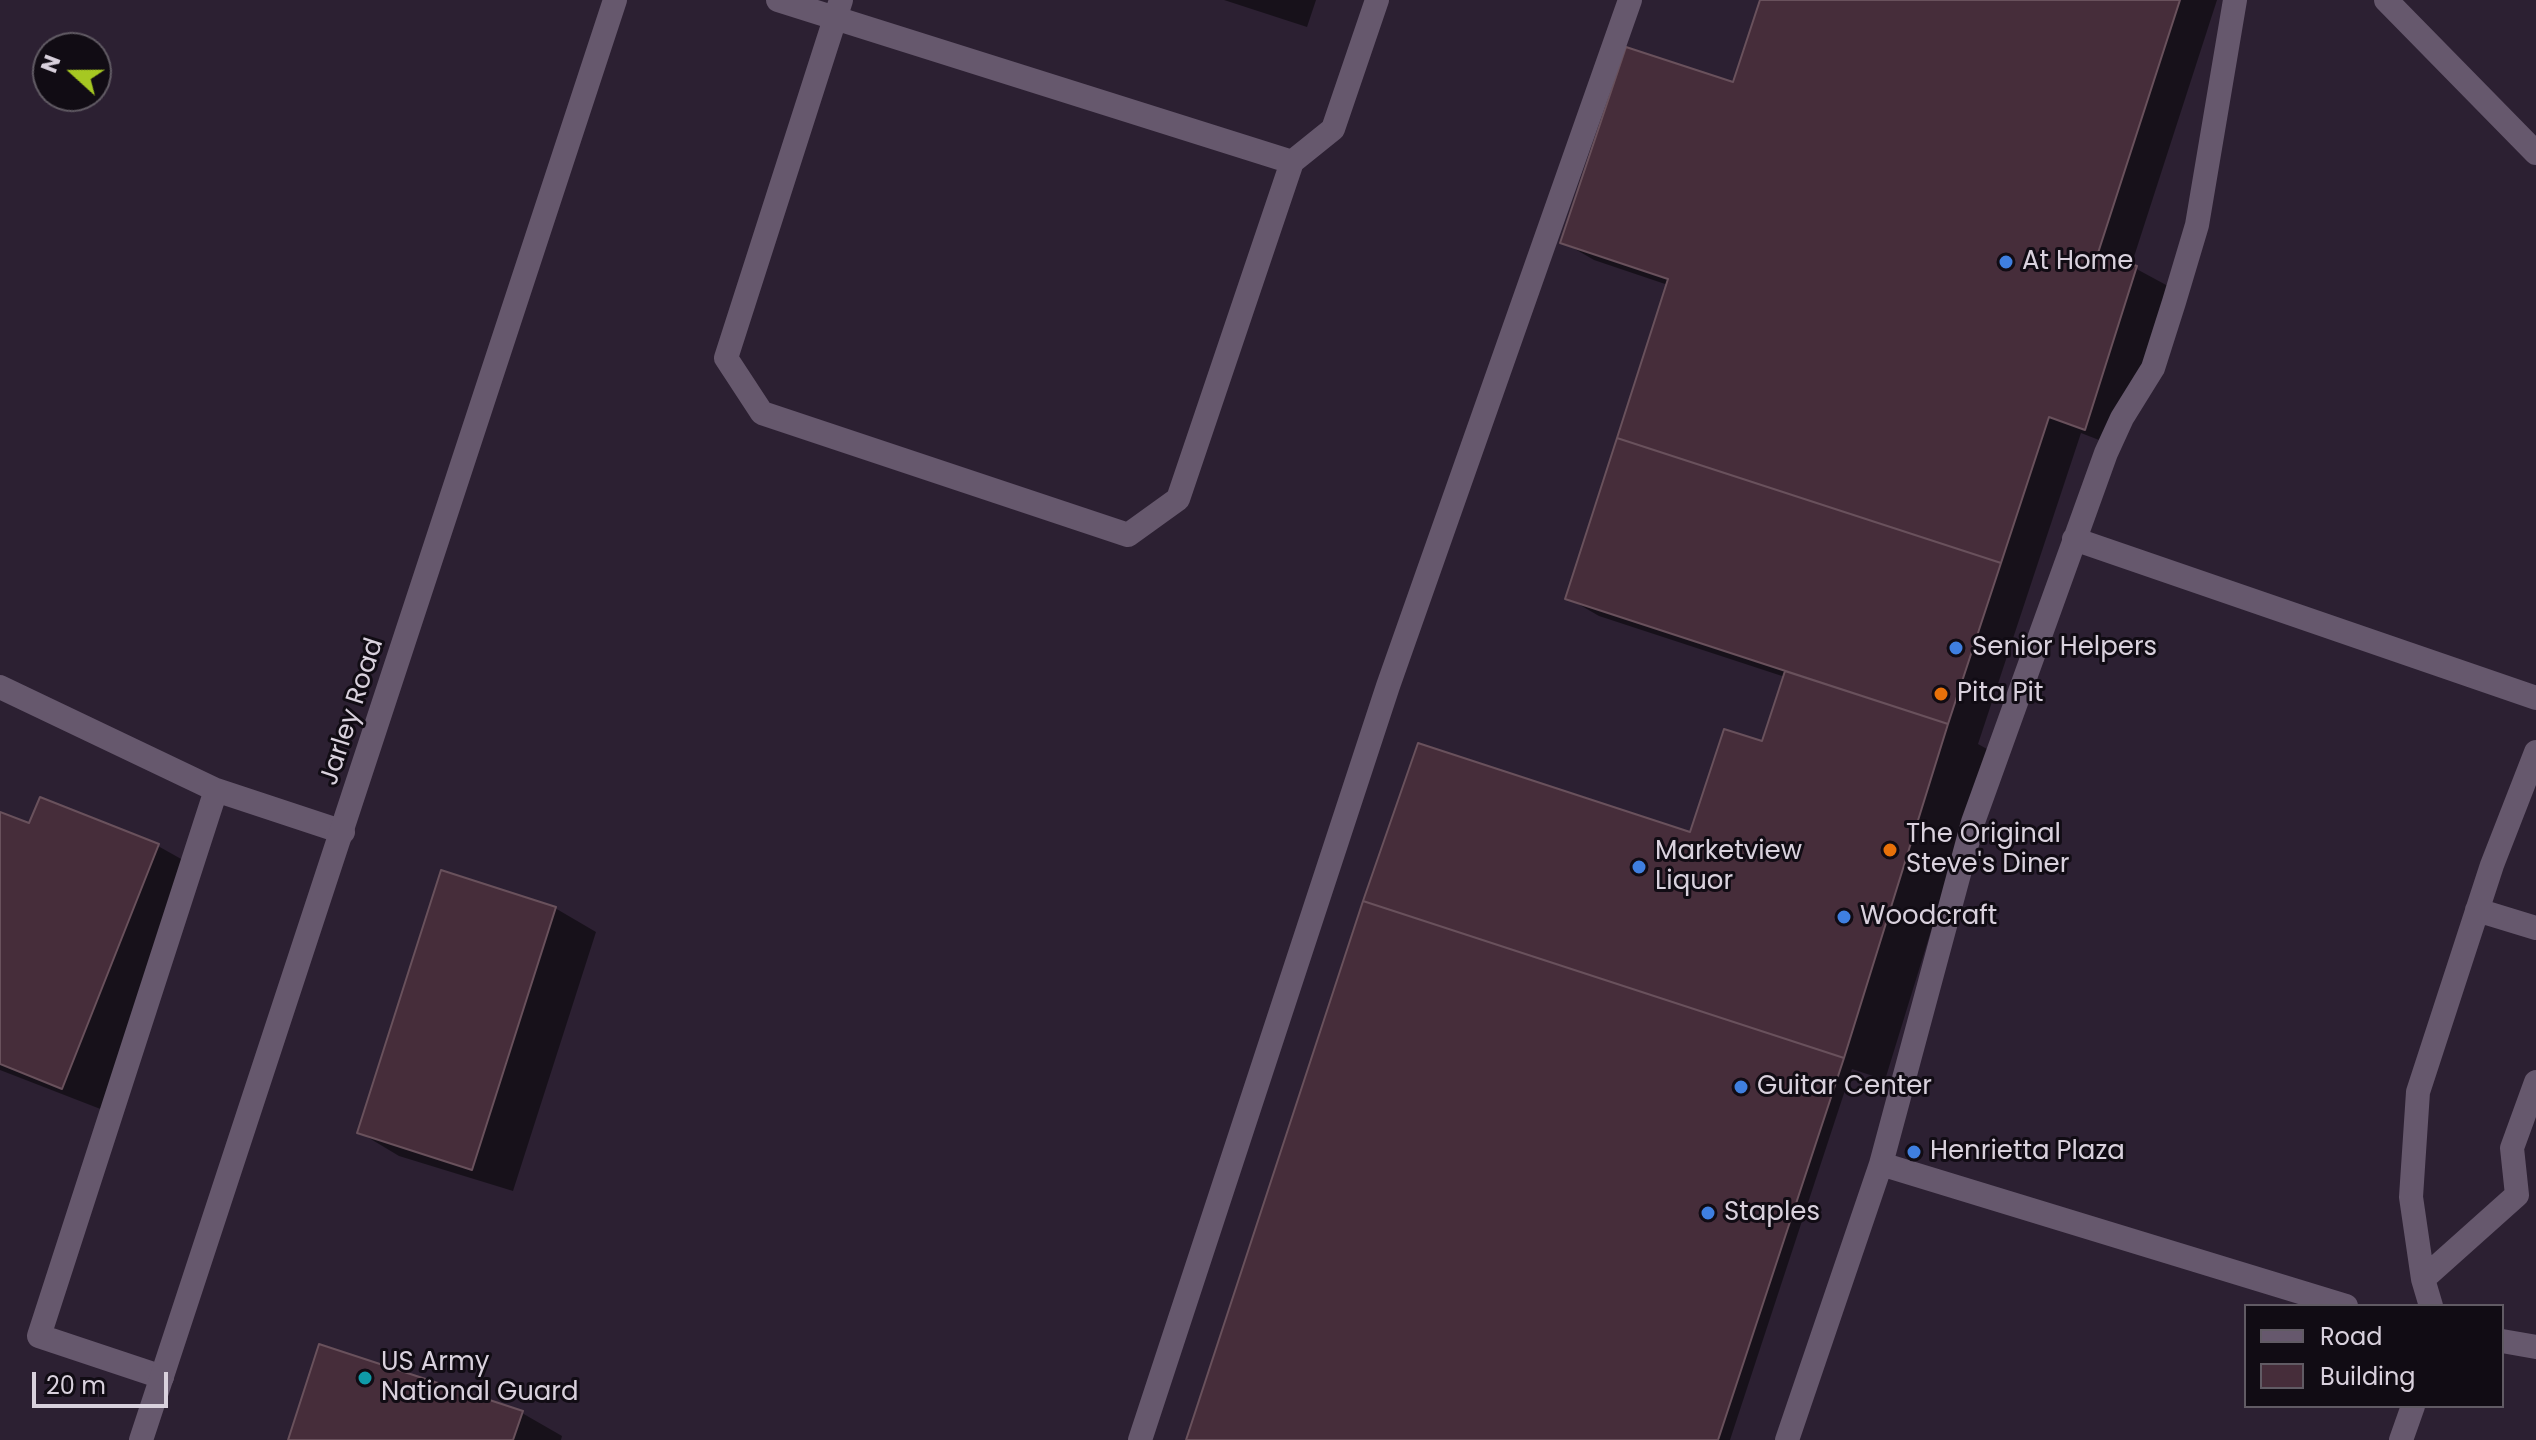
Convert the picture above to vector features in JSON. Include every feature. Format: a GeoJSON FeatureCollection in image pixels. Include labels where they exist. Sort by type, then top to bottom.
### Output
{"type":"FeatureCollection","features":[{"type":"Feature","properties":{"kind":"street","name":"Jarley Road"},"geometry":{"type":"LineString","coordinates":[[141,1440],[615,0]]}},
{"type":"Feature","properties":{"kind":"street"},"geometry":{"type":"LineString","coordinates":[[778,0],[838,9],[1292,162]]}},
{"type":"Feature","properties":{"kind":"street"},"geometry":{"type":"LineString","coordinates":[[838,9],[726,358],[762,413],[1128,535],[1178,499],[1292,162],[1333,129],[1377,0]]}},
{"type":"Feature","properties":{"kind":"street"},"geometry":{"type":"LineString","coordinates":[[1140,1440],[1388,686],[1630,0]]}},
{"type":"Feature","properties":{"kind":"street"},"geometry":{"type":"LineString","coordinates":[[1787,1440],[1881,1164],[1973,822],[2074,539],[2122,418],[2153,368],[2174,302],[2197,225],[2235,0]]}},
{"type":"Feature","properties":{"kind":"street"},"geometry":{"type":"LineString","coordinates":[[2386,0],[2536,153]]}},
{"type":"Feature","properties":{"kind":"street"},"geometry":{"type":"LineString","coordinates":[[2074,539],[2536,698]]}},
{"type":"Feature","properties":{"kind":"street"},"geometry":{"type":"LineString","coordinates":[[0,687],[216,790],[343,832]]}},
{"type":"Feature","properties":{"kind":"street"},"geometry":{"type":"LineString","coordinates":[[2430,1304],[2423,1279],[2411,1197],[2418,1092],[2477,910],[2535,754]]}},
{"type":"Feature","properties":{"kind":"street"},"geometry":{"type":"LineString","coordinates":[[162,1377],[39,1336],[216,790]]}},
{"type":"Feature","properties":{"kind":"street"},"geometry":{"type":"LineString","coordinates":[[2477,910],[2536,928]]}},
{"type":"Feature","properties":{"kind":"street"},"geometry":{"type":"LineString","coordinates":[[2423,1279],[2526,1199],[2512,1148],[2536,1082]]}},
{"type":"Feature","properties":{"kind":"street"},"geometry":{"type":"LineString","coordinates":[[1881,1164],[2339,1304]]}},
{"type":"Feature","properties":{"kind":"street"},"geometry":{"type":"LineString","coordinates":[[2504,1341],[2536,1347]]}},
{"type":"Feature","properties":{"kind":"street"},"geometry":{"type":"LineString","coordinates":[[2401,1440],[2412,1408]]}},
{"type":"Feature","properties":{"kind":"building"},"geometry":{"type":"Polygon","coordinates":[[[1760,0],[2180,0],[2098,253],[2137,266],[2085,430],[2049,417],[2001,563],[1617,438],[1668,279],[1560,243],[1626,47],[1733,82],[1760,0]]]}},
{"type":"Feature","properties":{"kind":"building"},"geometry":{"type":"Polygon","coordinates":[[[1617,438],[2001,563],[1948,724],[1565,599],[1617,438]]]}},
{"type":"Feature","properties":{"kind":"building","name":"Marketview Liquor"},"geometry":{"type":"Polygon","coordinates":[[[1785,671],[1948,724],[1844,1058],[1363,901],[1418,743],[1690,832],[1724,729],[1762,741],[1785,671]]]}},
{"type":"Feature","properties":{"kind":"building"},"geometry":{"type":"Polygon","coordinates":[[[40,797],[159,844],[62,1089],[0,1064],[0,812],[29,823],[40,797]]]}},
{"type":"Feature","properties":{"kind":"building"},"geometry":{"type":"Polygon","coordinates":[[[441,870],[556,907],[472,1170],[357,1133],[441,870]]]}},
{"type":"Feature","properties":{"kind":"building"},"geometry":{"type":"Polygon","coordinates":[[[1363,901],[1844,1058],[1718,1440],[1186,1440],[1363,901]]]}},
{"type":"Feature","properties":{"kind":"building","name":"US Army National Guard"},"geometry":{"type":"Polygon","coordinates":[[[319,1344],[523,1411],[513,1440],[288,1440],[319,1344]]]}},
{"type":"Feature","properties":{"kind":"place","name":"At Home"},"geometry":{"type":"Point","coordinates":[2006,262]}},
{"type":"Feature","properties":{"kind":"place","name":"Senior Helpers"},"geometry":{"type":"Point","coordinates":[1956,648]}},
{"type":"Feature","properties":{"kind":"place","name":"Pita Pit"},"geometry":{"type":"Point","coordinates":[1941,694]}},
{"type":"Feature","properties":{"kind":"place","name":"The Original Steve's Diner"},"geometry":{"type":"Point","coordinates":[1890,850]}},
{"type":"Feature","properties":{"kind":"place","name":"Marketview Liquor"},"geometry":{"type":"Point","coordinates":[1639,867]}},
{"type":"Feature","properties":{"kind":"place","name":"Woodcraft"},"geometry":{"type":"Point","coordinates":[1844,917]}},
{"type":"Feature","properties":{"kind":"place","name":"Guitar Center"},"geometry":{"type":"Point","coordinates":[1741,1087]}},
{"type":"Feature","properties":{"kind":"place","name":"Henrietta Plaza"},"geometry":{"type":"Point","coordinates":[1914,1152]}},
{"type":"Feature","properties":{"kind":"place","name":"Staples"},"geometry":{"type":"Point","coordinates":[1708,1213]}},
{"type":"Feature","properties":{"kind":"place","name":"US Army National Guard"},"geometry":{"type":"Point","coordinates":[365,1378]}}]}
